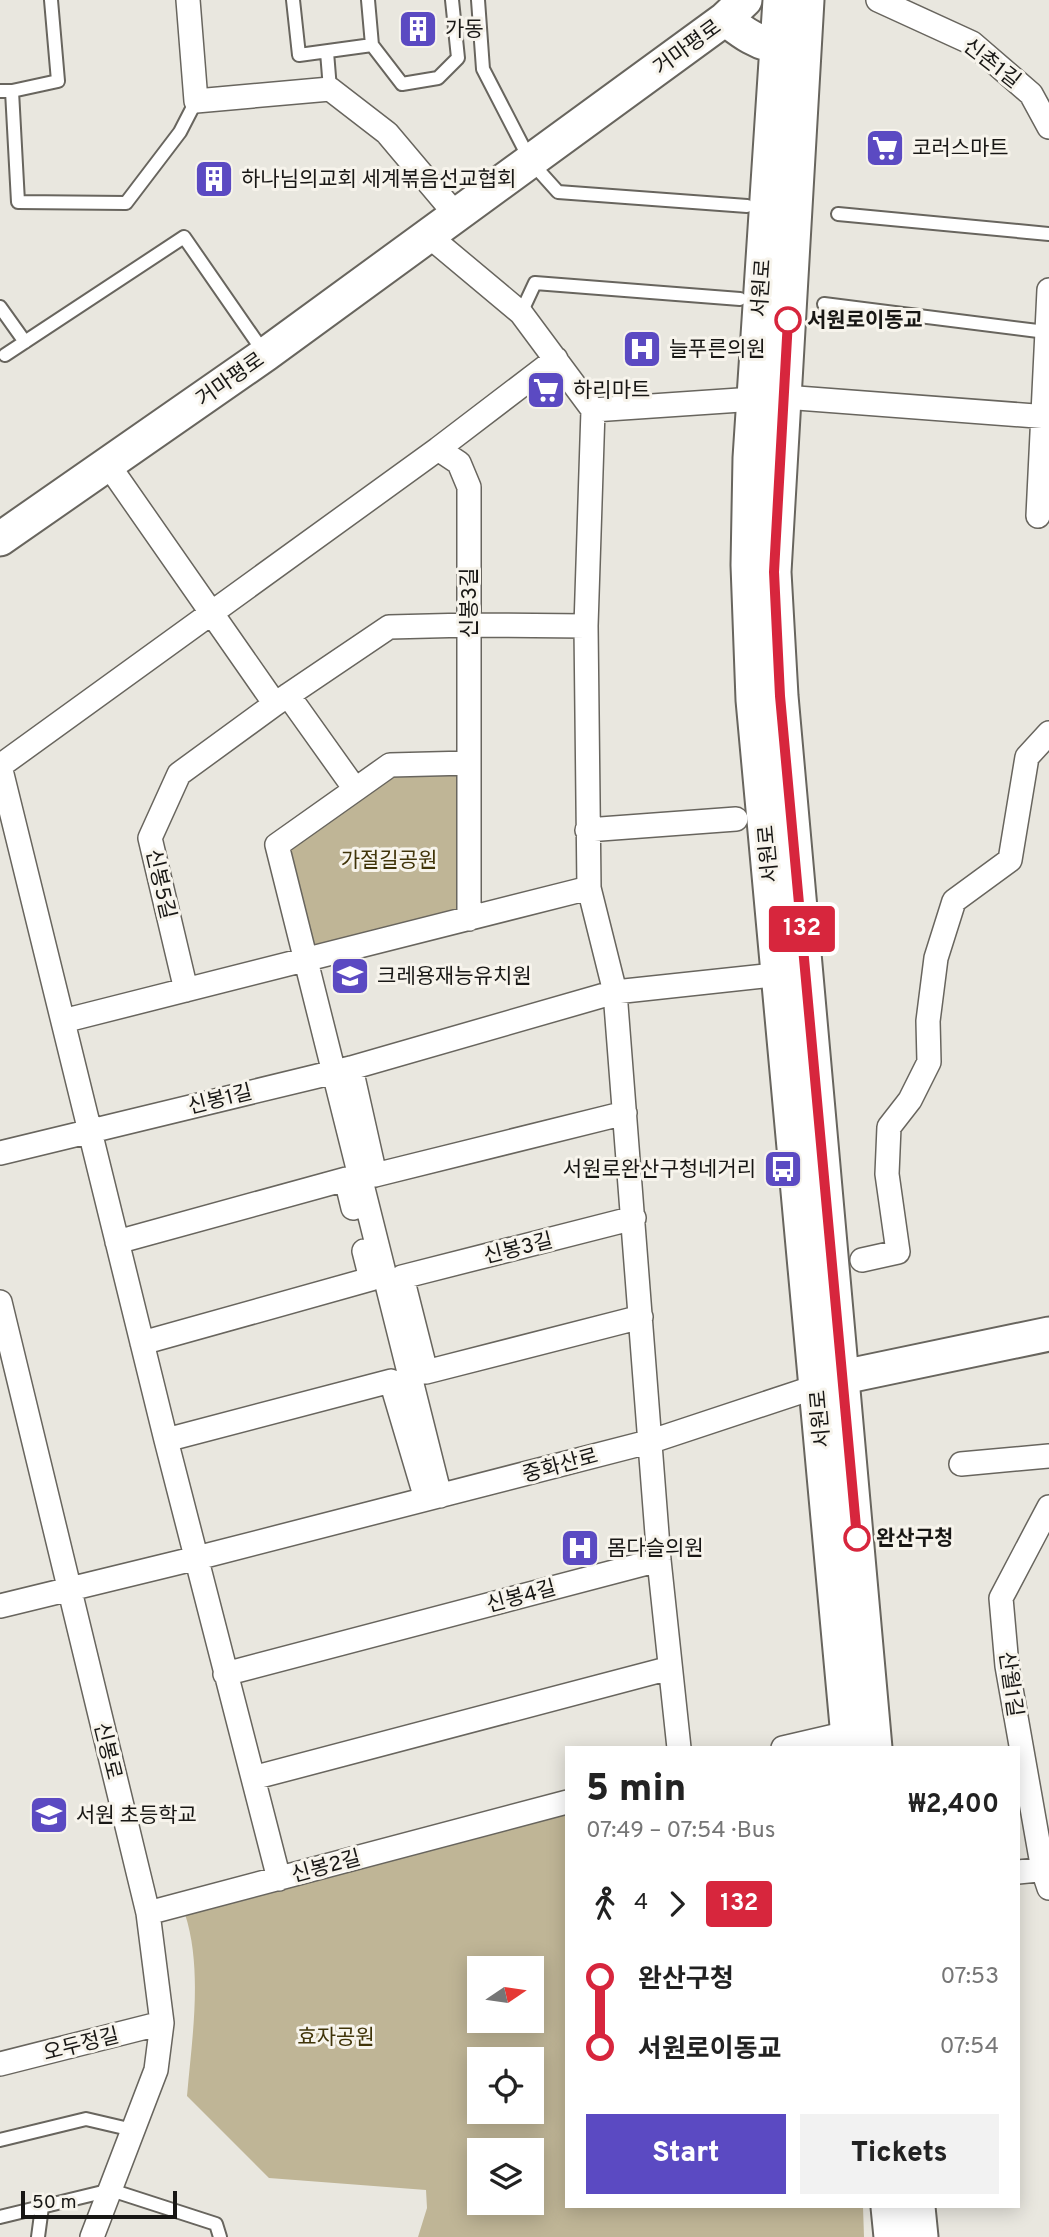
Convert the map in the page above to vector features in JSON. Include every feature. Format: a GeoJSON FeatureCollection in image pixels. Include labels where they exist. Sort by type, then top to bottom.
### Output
{"type":"FeatureCollection","features":[{"type":"Feature","properties":{"kind":"street"},"geometry":{"type":"LineString","coordinates":[[188,0],[196,101],[330,89],[387,133],[457,216]]}},
{"type":"Feature","properties":{"kind":"street","name":"서원로"},"geometry":{"type":"LineString","coordinates":[[780,0],[769,398],[792,973],[830,1382],[875,1746]]}},
{"type":"Feature","properties":{"kind":"street","name":"서원로"},"geometry":{"type":"LineString","coordinates":[[769,398],[807,0]]}},
{"type":"Feature","properties":{"kind":"street","name":"신촌1길"},"geometry":{"type":"LineString","coordinates":[[878,0],[972,43],[1031,94],[1049,127]]}},
{"type":"Feature","properties":{"kind":"street"},"geometry":{"type":"LineString","coordinates":[[735,10],[751,37],[766,45],[777,46]]}},
{"type":"Feature","properties":{"kind":"street","name":"거마평로"},"geometry":{"type":"LineString","coordinates":[[0,539],[457,216],[735,10]]}},
{"type":"Feature","properties":{"kind":"street"},"geometry":{"type":"LineString","coordinates":[[429,236],[521,313],[593,410],[586,626],[589,888],[615,992],[652,1441],[659,1560],[679,1746]]}},
{"type":"Feature","properties":{"kind":"street"},"geometry":{"type":"LineString","coordinates":[[1038,516],[1046,417],[1049,290]]}},
{"type":"Feature","properties":{"kind":"street"},"geometry":{"type":"LineString","coordinates":[[197,1558],[0,766],[212,615],[556,359]]}},
{"type":"Feature","properties":{"kind":"street"},"geometry":{"type":"LineString","coordinates":[[593,410],[769,398],[1046,417]]}},
{"type":"Feature","properties":{"kind":"street","name":"신봉3길"},"geometry":{"type":"LineString","coordinates":[[438,449],[459,463],[469,487],[469,919]]}},
{"type":"Feature","properties":{"kind":"street"},"geometry":{"type":"LineString","coordinates":[[107,463],[212,615],[355,789]]}},
{"type":"Feature","properties":{"kind":"street","name":"신봉5길"},"geometry":{"type":"LineString","coordinates":[[186,990],[150,838],[179,774],[281,699],[389,627],[586,626]]}},
{"type":"Feature","properties":{"kind":"street"},"geometry":{"type":"LineString","coordinates":[[862,1260],[898,1252],[887,1174],[889,1127],[910,1100],[929,1062],[928,1021],[936,958],[954,901],[1010,860],[1027,757],[1049,733]]}},
{"type":"Feature","properties":{"kind":"street"},"geometry":{"type":"LineString","coordinates":[[433,1497],[307,961],[277,845],[390,765],[469,763]]}},
{"type":"Feature","properties":{"kind":"street"},"geometry":{"type":"LineString","coordinates":[[587,830],[736,819]]}},
{"type":"Feature","properties":{"kind":"street"},"geometry":{"type":"LineString","coordinates":[[63,1021],[589,888]]}},
{"type":"Feature","properties":{"kind":"street"},"geometry":{"type":"LineString","coordinates":[[625,1112],[375,1175],[351,1068],[615,992],[792,973]]}},
{"type":"Feature","properties":{"kind":"street","name":"신봉1길"},"geometry":{"type":"LineString","coordinates":[[0,1153],[351,1068]]}},
{"type":"Feature","properties":{"kind":"street"},"geometry":{"type":"LineString","coordinates":[[117,1242],[346,1179],[371,1279],[142,1343]]}},
{"type":"Feature","properties":{"kind":"street","name":"신봉3길"},"geometry":{"type":"LineString","coordinates":[[634,1218],[402,1277],[426,1372],[641,1317]]}},
{"type":"Feature","properties":{"kind":"street","name":"신봉로"},"geometry":{"type":"LineString","coordinates":[[0,1302],[148,1913],[162,2023],[156,2070],[97,2235]]}},
{"type":"Feature","properties":{"kind":"street","name":"중화산로"},"geometry":{"type":"LineString","coordinates":[[0,1606],[652,1441],[830,1382],[1049,1334]]}},
{"type":"Feature","properties":{"kind":"street"},"geometry":{"type":"LineString","coordinates":[[166,1440],[391,1381],[433,1497]]}},
{"type":"Feature","properties":{"kind":"street","name":"서원로"},"geometry":{"type":"LineString","coordinates":[[830,1382],[844,1742]]}},
{"type":"Feature","properties":{"kind":"street"},"geometry":{"type":"LineString","coordinates":[[961,1464],[1049,1456]]}},
{"type":"Feature","properties":{"kind":"street","name":"산월1길"},"geometry":{"type":"LineString","coordinates":[[1020,1872],[1047,1875],[1007,1666],[1001,1598],[1049,1507]]}},
{"type":"Feature","properties":{"kind":"street","name":"신봉2길"},"geometry":{"type":"LineString","coordinates":[[197,1558],[279,1879],[565,1803]]}},
{"type":"Feature","properties":{"kind":"street","name":"신봉4길"},"geometry":{"type":"LineString","coordinates":[[225,1674],[659,1560]]}},
{"type":"Feature","properties":{"kind":"street"},"geometry":{"type":"LineString","coordinates":[[253,1778],[670,1668]]}},
{"type":"Feature","properties":{"kind":"street"},"geometry":{"type":"LineString","coordinates":[[803,1746],[844,1742]]}},
{"type":"Feature","properties":{"kind":"street"},"geometry":{"type":"LineString","coordinates":[[148,1913],[279,1879]]}},
{"type":"Feature","properties":{"kind":"street","name":"오두정길"},"geometry":{"type":"LineString","coordinates":[[0,2064],[162,2023]]}},
{"type":"Feature","properties":{"kind":"street"},"geometry":{"type":"LineString","coordinates":[[888,2208],[891,2237]]}},
{"type":"Feature","properties":{"kind":"street"},"geometry":{"type":"LineString","coordinates":[[918,2208],[921,2237]]}},
{"type":"Feature","properties":{"kind":"lane"},"geometry":{"type":"LineString","coordinates":[[51,0],[58,81],[6,91],[18,202],[126,203],[180,132],[196,101]]}},
{"type":"Feature","properties":{"kind":"lane"},"geometry":{"type":"LineString","coordinates":[[293,0],[299,55],[372,46]]}},
{"type":"Feature","properties":{"kind":"lane"},"geometry":{"type":"LineString","coordinates":[[368,0],[372,46],[402,84],[438,78],[457,58],[452,0]]}},
{"type":"Feature","properties":{"kind":"lane"},"geometry":{"type":"LineString","coordinates":[[478,0],[483,69],[531,162],[558,192],[747,206]]}},
{"type":"Feature","properties":{"kind":"lane"},"geometry":{"type":"LineString","coordinates":[[327,52],[330,89]]}},
{"type":"Feature","properties":{"kind":"lane"},"geometry":{"type":"LineString","coordinates":[[838,215],[1049,234]]}},
{"type":"Feature","properties":{"kind":"lane"},"geometry":{"type":"LineString","coordinates":[[5,355],[184,237],[265,354]]}},
{"type":"Feature","properties":{"kind":"lane"},"geometry":{"type":"LineString","coordinates":[[521,313],[535,283],[740,299]]}},
{"type":"Feature","properties":{"kind":"lane"},"geometry":{"type":"LineString","coordinates":[[824,304],[1046,332]]}},
{"type":"Feature","properties":{"kind":"lane"},"geometry":{"type":"LineString","coordinates":[[0,307],[25,342]]}},
{"type":"Feature","properties":{"kind":"lane"},"geometry":{"type":"LineString","coordinates":[[0,2140],[86,2119],[133,2130]]}},
{"type":"Feature","properties":{"kind":"lane"},"geometry":{"type":"LineString","coordinates":[[0,2217],[111,2190],[216,2224],[220,2237]]}},
{"type":"Feature","properties":{"kind":"lane"},"geometry":{"type":"LineString","coordinates":[[38,2237],[42,2207]]}},
{"type":"Feature","properties":{"kind":"green space","name":"가절길공원"},"geometry":{"type":"Polygon","coordinates":[[[469,763],[469,919],[307,961],[277,845],[390,765],[469,763]]]}},
{"type":"Feature","properties":{"kind":"green space","name":"효자공원"},"geometry":{"type":"Polygon","coordinates":[[[565,1810],[565,2208],[863,2208],[864,2237],[418,2237],[427,2208],[426,2190],[269,2178],[187,2096],[195,2004],[194,1958],[185,1914],[565,1810]]]}},
{"type":"Feature","properties":{"kind":"bus line","name":"132"},"geometry":{"type":"LineString","coordinates":[[788,320],[774,572],[780,696],[857,1538]]}},
{"type":"Feature","properties":{"kind":"place","name":"가동"},"geometry":{"type":"Point","coordinates":[418,29]}},
{"type":"Feature","properties":{"kind":"place","name":"코러스마트"},"geometry":{"type":"Point","coordinates":[885,148]}},
{"type":"Feature","properties":{"kind":"place","name":"하나님의교회 세계볶음선교협회"},"geometry":{"type":"Point","coordinates":[214,179]}},
{"type":"Feature","properties":{"kind":"place","name":"서원로이동교"},"geometry":{"type":"Point","coordinates":[788,320]}},
{"type":"Feature","properties":{"kind":"place","name":"늘푸른의원"},"geometry":{"type":"Point","coordinates":[642,349]}},
{"type":"Feature","properties":{"kind":"place","name":"하리마트"},"geometry":{"type":"Point","coordinates":[546,390]}},
{"type":"Feature","properties":{"kind":"place","name":"크레용재능유치원"},"geometry":{"type":"Point","coordinates":[350,976]}},
{"type":"Feature","properties":{"kind":"place","name":"서원로완산구청네거리"},"geometry":{"type":"Point","coordinates":[783,1169]}},
{"type":"Feature","properties":{"kind":"place","name":"완산구청"},"geometry":{"type":"Point","coordinates":[857,1538]}},
{"type":"Feature","properties":{"kind":"place","name":"몸다슬의원"},"geometry":{"type":"Point","coordinates":[580,1548]}},
{"type":"Feature","properties":{"kind":"place","name":"서원 초등학교"},"geometry":{"type":"Point","coordinates":[49,1815]}}]}
